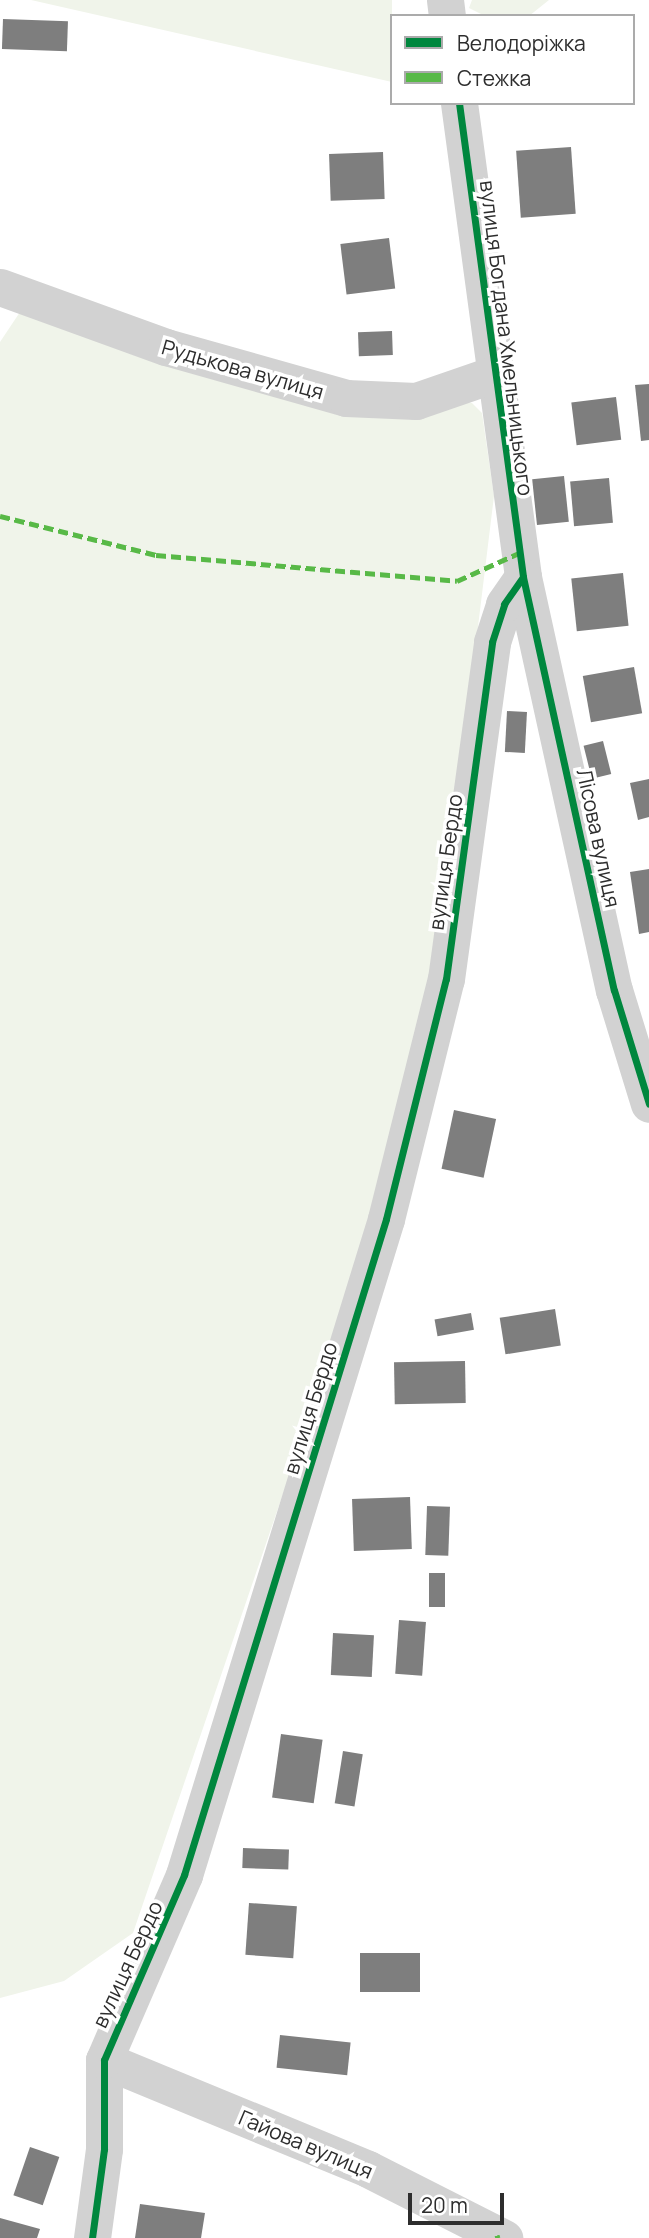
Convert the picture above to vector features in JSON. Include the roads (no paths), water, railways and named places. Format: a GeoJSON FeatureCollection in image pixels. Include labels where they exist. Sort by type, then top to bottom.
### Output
{"type":"FeatureCollection","features":[{"type":"Feature","properties":{"kind":"street","name":"вулиця Богдана Хмельницького"},"geometry":{"type":"LineString","coordinates":[[459,105],[491,375],[523,577]]}},
{"type":"Feature","properties":{"kind":"street","name":"Рудькова вулиця"},"geometry":{"type":"LineString","coordinates":[[0,287],[154,343],[346,397],[416,401],[491,375]]}},
{"type":"Feature","properties":{"kind":"street","name":"Лісова вулиця"},"geometry":{"type":"LineString","coordinates":[[523,577],[614,990],[649,1104]]}},
{"type":"Feature","properties":{"kind":"street","name":"вулиця Бердо"},"geometry":{"type":"LineString","coordinates":[[92,2238],[104,2149],[104,2060],[184,1875],[386,1219],[446,979],[492,642],[504,604],[523,577]]}},
{"type":"Feature","properties":{"kind":"street","name":"Гайова вулиця"},"geometry":{"type":"LineString","coordinates":[[104,2060],[368,2169],[504,2238]]}}]}
